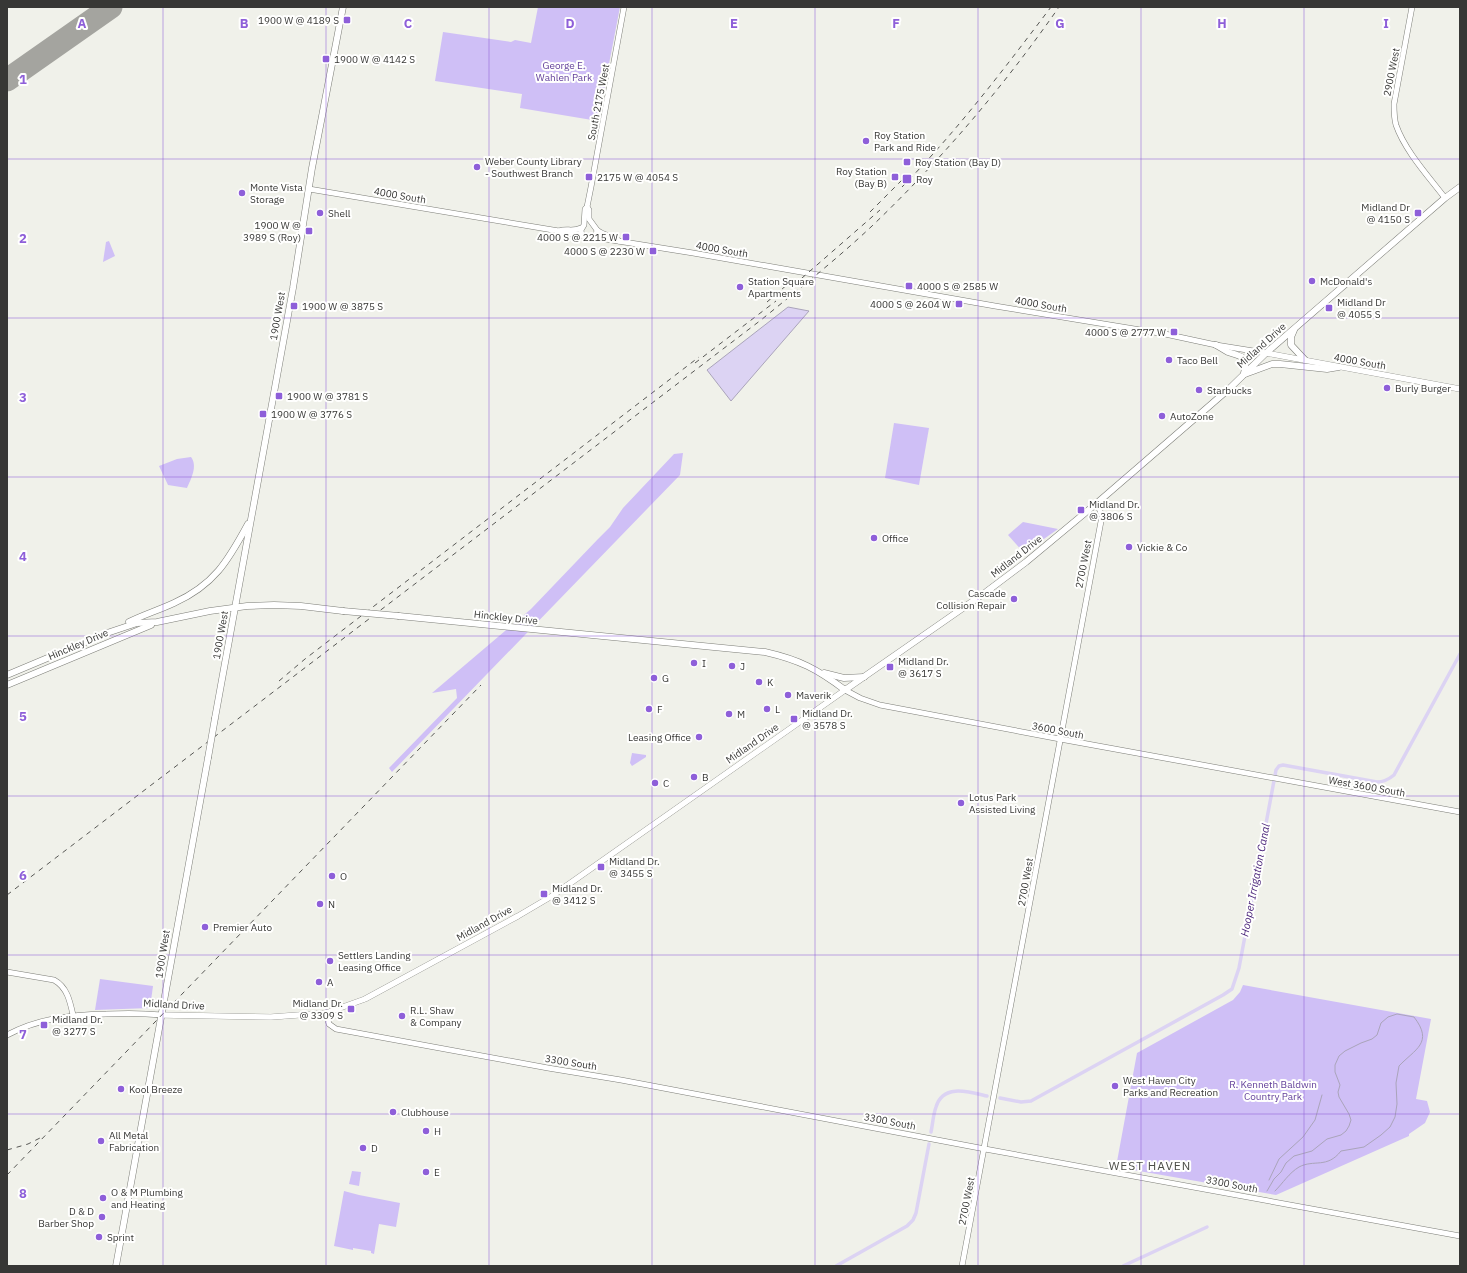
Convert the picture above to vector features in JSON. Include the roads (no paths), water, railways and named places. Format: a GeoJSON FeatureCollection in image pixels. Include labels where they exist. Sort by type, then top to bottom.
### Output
{"type":"FeatureCollection","features":[{"type":"Feature","properties":{"kind":"main road","name":"1900 West"},"geometry":{"type":"LineString","coordinates":[[116,1266],[343,7]]}},
{"type":"Feature","properties":{"kind":"main road","name":"Midland Drive"},"geometry":{"type":"LineString","coordinates":[[162,1015],[271,1017],[326,1013],[365,999],[552,896],[986,592],[1026,562],[1230,388],[1266,353],[1460,187]]}},
{"type":"Feature","properties":{"kind":"main road"},"geometry":{"type":"LineString","coordinates":[[1294,329],[1291,337],[1291,346],[1305,360]]}},
{"type":"Feature","properties":{"kind":"main road"},"geometry":{"type":"LineString","coordinates":[[1216,345],[1227,352],[1242,356],[1244,358],[1247,364],[1244,374]]}},
{"type":"Feature","properties":{"kind":"main road","name":"4000 South"},"geometry":{"type":"LineString","coordinates":[[1266,353],[1460,389]]}},
{"type":"Feature","properties":{"kind":"main road"},"geometry":{"type":"LineString","coordinates":[[1244,374],[1272,364],[1327,369],[1339,367]]}},
{"type":"Feature","properties":{"kind":"main road"},"geometry":{"type":"LineString","coordinates":[[107,633],[174,604],[199,589],[214,576],[231,556],[251,519]]}},
{"type":"Feature","properties":{"kind":"main road","name":"Hinckley Drive"},"geometry":{"type":"LineString","coordinates":[[7,675],[107,633],[137,623],[157,622],[210,611],[247,606],[274,605],[309,607],[765,652],[785,656],[808,665],[822,673],[845,690]]}},
{"type":"Feature","properties":{"kind":"main road","name":"Hinckley Drive"},"geometry":{"type":"LineString","coordinates":[[7,685],[157,622]]}},
{"type":"Feature","properties":{"kind":"main road"},"geometry":{"type":"LineString","coordinates":[[822,673],[844,678],[864,677]]}},
{"type":"Feature","properties":{"kind":"street","name":"South 2175 West"},"geometry":{"type":"LineString","coordinates":[[582,226],[624,7]]}},
{"type":"Feature","properties":{"kind":"street","name":"2900 West"},"geometry":{"type":"LineString","coordinates":[[1412,7],[1394,104],[1396,125],[1409,149],[1446,198]]}},
{"type":"Feature","properties":{"kind":"street","name":"4000 South"},"geometry":{"type":"LineString","coordinates":[[309,189],[559,231],[561,233],[581,234]]}},
{"type":"Feature","properties":{"kind":"street","name":"South 2175 West"},"geometry":{"type":"LineString","coordinates":[[587,206],[589,210],[589,219],[592,223]]}},
{"type":"Feature","properties":{"kind":"street"},"geometry":{"type":"LineString","coordinates":[[592,223],[597,230],[596,235],[594,238],[584,238],[581,234],[582,226],[592,223]]}},
{"type":"Feature","properties":{"kind":"street","name":"4000 South"},"geometry":{"type":"LineString","coordinates":[[559,231],[563,229],[572,230],[582,226]]}},
{"type":"Feature","properties":{"kind":"street","name":"4000 South"},"geometry":{"type":"LineString","coordinates":[[597,230],[605,236],[616,238],[619,241]]}},
{"type":"Feature","properties":{"kind":"street","name":"4000 South"},"geometry":{"type":"LineString","coordinates":[[594,238],[693,253],[1266,353]]}},
{"type":"Feature","properties":{"kind":"street","name":"2700 West"},"geometry":{"type":"LineString","coordinates":[[962,1266],[1102,516],[1096,503]]}},
{"type":"Feature","properties":{"kind":"street","name":"3600 South"},"geometry":{"type":"LineString","coordinates":[[845,690],[860,698],[880,705],[1270,778]]}},
{"type":"Feature","properties":{"kind":"street","name":"West 3600 South"},"geometry":{"type":"LineString","coordinates":[[1270,778],[1460,812]]}},
{"type":"Feature","properties":{"kind":"street"},"geometry":{"type":"LineString","coordinates":[[7,972],[54,980],[60,983],[69,998],[73,1015]]}},
{"type":"Feature","properties":{"kind":"street","name":"Midland Drive"},"geometry":{"type":"LineString","coordinates":[[7,1035],[38,1022],[73,1015],[140,1012],[162,1015]]}},
{"type":"Feature","properties":{"kind":"street","name":"3300 South"},"geometry":{"type":"LineString","coordinates":[[326,1013],[329,1024],[336,1029],[620,1080],[1460,1236]]}},
{"type":"Feature","properties":{"kind":"waterway","name":"Hooper Irrigation Canal"},"geometry":{"type":"LineString","coordinates":[[1000,1098],[1021,1102],[1031,1101],[1232,989],[1239,968],[1276,770],[1279,766],[1283,765],[1377,782],[1390,778],[1394,775],[1460,654]]}},
{"type":"Feature","properties":{"kind":"waterway"},"geometry":{"type":"LineString","coordinates":[[1267,1191],[1286,1163],[1294,1156],[1312,1151],[1327,1139],[1341,1135],[1349,1126],[1351,1120],[1339,1097],[1338,1092],[1340,1085],[1335,1072],[1335,1065],[1339,1056],[1345,1051],[1372,1039],[1377,1035],[1381,1023],[1388,1017],[1397,1014],[1414,1017],[1420,1026],[1422,1039],[1416,1050],[1399,1066],[1396,1083],[1397,1104],[1395,1117],[1390,1127],[1364,1147],[1341,1151],[1336,1157],[1326,1162],[1305,1165],[1295,1169],[1275,1191]]}},
{"type":"Feature","properties":{"kind":"waterway","name":"Hooper Irrigation Canal"},"geometry":{"type":"LineString","coordinates":[[931,1132],[936,1107],[940,1099],[945,1095],[951,1092],[965,1091],[987,1096]]}},
{"type":"Feature","properties":{"kind":"waterway"},"geometry":{"type":"LineString","coordinates":[[1269,1180],[1279,1159],[1303,1137],[1315,1120],[1322,1095]]}},
{"type":"Feature","properties":{"kind":"waterway","name":"Hooper Irrigation Canal"},"geometry":{"type":"LineString","coordinates":[[836,1266],[907,1226],[913,1220],[916,1213],[929,1144]]}},
{"type":"Feature","properties":{"kind":"waterway"},"geometry":{"type":"LineString","coordinates":[[1123,1266],[1207,1227]]}},
{"type":"Feature","properties":{"kind":"railway"},"geometry":{"type":"LineString","coordinates":[[902,187],[961,122],[1051,7]]}},
{"type":"Feature","properties":{"kind":"railway"},"geometry":{"type":"LineString","coordinates":[[7,895],[761,320],[832,262],[872,226],[923,175],[994,93],[1059,7]]}},
{"type":"Feature","properties":{"kind":"railway"},"geometry":{"type":"LineString","coordinates":[[870,212],[905,177]]}},
{"type":"Feature","properties":{"kind":"railway"},"geometry":{"type":"LineString","coordinates":[[794,285],[880,210]]}},
{"type":"Feature","properties":{"kind":"railway"},"geometry":{"type":"LineString","coordinates":[[767,302],[796,277]]}},
{"type":"Feature","properties":{"kind":"railway"},"geometry":{"type":"LineString","coordinates":[[695,363],[776,301]]}},
{"type":"Feature","properties":{"kind":"railway"},"geometry":{"type":"LineString","coordinates":[[279,681],[305,659],[699,357]]}},
{"type":"Feature","properties":{"kind":"railway"},"geometry":{"type":"LineString","coordinates":[[7,1175],[481,685]]}},
{"type":"Feature","properties":{"kind":"railway"},"geometry":{"type":"LineString","coordinates":[[7,1150],[28,1144],[40,1138]]}},
{"type":"Feature","properties":{"kind":"place","name":"1900 W @ 4189 S"},"geometry":{"type":"Point","coordinates":[347,20]}},
{"type":"Feature","properties":{"kind":"place","name":"1900 W @ 4142 S"},"geometry":{"type":"Point","coordinates":[326,59]}},
{"type":"Feature","properties":{"kind":"place","name":"Roy Station Park and Ride"},"geometry":{"type":"Point","coordinates":[866,141]}},
{"type":"Feature","properties":{"kind":"place","name":"Roy Station (Bay D)"},"geometry":{"type":"Point","coordinates":[907,162]}},
{"type":"Feature","properties":{"kind":"place","name":"Weber County Library - Southwest Branch"},"geometry":{"type":"Point","coordinates":[477,167]}},
{"type":"Feature","properties":{"kind":"place","name":"2175 W @ 4054 S"},"geometry":{"type":"Point","coordinates":[589,177]}},
{"type":"Feature","properties":{"kind":"place","name":"Roy Station (Bay B)"},"geometry":{"type":"Point","coordinates":[895,177]}},
{"type":"Feature","properties":{"kind":"place","name":"Roy"},"geometry":{"type":"Point","coordinates":[907,179]}},
{"type":"Feature","properties":{"kind":"place","name":"Monte Vista Storage"},"geometry":{"type":"Point","coordinates":[242,193]}},
{"type":"Feature","properties":{"kind":"place","name":"Shell"},"geometry":{"type":"Point","coordinates":[320,213]}},
{"type":"Feature","properties":{"kind":"place","name":"Midland Dr @ 4150 S"},"geometry":{"type":"Point","coordinates":[1418,213]}},
{"type":"Feature","properties":{"kind":"place","name":"1900 W @ 3989 S (Roy)"},"geometry":{"type":"Point","coordinates":[309,231]}},
{"type":"Feature","properties":{"kind":"place","name":"4000 S @ 2215 W"},"geometry":{"type":"Point","coordinates":[626,237]}},
{"type":"Feature","properties":{"kind":"place","name":"4000 S @ 2230 W"},"geometry":{"type":"Point","coordinates":[653,251]}},
{"type":"Feature","properties":{"kind":"place","name":"McDonald's"},"geometry":{"type":"Point","coordinates":[1312,281]}},
{"type":"Feature","properties":{"kind":"place","name":"4000 S @ 2585 W"},"geometry":{"type":"Point","coordinates":[909,286]}},
{"type":"Feature","properties":{"kind":"place","name":"Station Square Apartments"},"geometry":{"type":"Point","coordinates":[740,287]}},
{"type":"Feature","properties":{"kind":"place","name":"4000 S @ 2604 W"},"geometry":{"type":"Point","coordinates":[959,304]}},
{"type":"Feature","properties":{"kind":"place","name":"1900 W @ 3875 S"},"geometry":{"type":"Point","coordinates":[294,306]}},
{"type":"Feature","properties":{"kind":"place","name":"Midland Dr @ 4055 S"},"geometry":{"type":"Point","coordinates":[1329,308]}},
{"type":"Feature","properties":{"kind":"place","name":"4000 S @ 2777 W"},"geometry":{"type":"Point","coordinates":[1174,332]}},
{"type":"Feature","properties":{"kind":"place","name":"Taco Bell"},"geometry":{"type":"Point","coordinates":[1169,360]}},
{"type":"Feature","properties":{"kind":"place","name":"Burly Burger"},"geometry":{"type":"Point","coordinates":[1387,388]}},
{"type":"Feature","properties":{"kind":"place","name":"Starbucks"},"geometry":{"type":"Point","coordinates":[1199,390]}},
{"type":"Feature","properties":{"kind":"place","name":"1900 W @ 3781 S"},"geometry":{"type":"Point","coordinates":[279,396]}},
{"type":"Feature","properties":{"kind":"place","name":"1900 W @ 3776 S"},"geometry":{"type":"Point","coordinates":[263,414]}},
{"type":"Feature","properties":{"kind":"place","name":"AutoZone"},"geometry":{"type":"Point","coordinates":[1162,416]}},
{"type":"Feature","properties":{"kind":"place","name":"Midland Dr. @ 3806 S"},"geometry":{"type":"Point","coordinates":[1081,510]}},
{"type":"Feature","properties":{"kind":"place","name":"Office"},"geometry":{"type":"Point","coordinates":[874,538]}},
{"type":"Feature","properties":{"kind":"place","name":"Vickie & Co"},"geometry":{"type":"Point","coordinates":[1129,547]}},
{"type":"Feature","properties":{"kind":"place","name":"Cascade Collision Repair"},"geometry":{"type":"Point","coordinates":[1014,599]}},
{"type":"Feature","properties":{"kind":"place","name":"I"},"geometry":{"type":"Point","coordinates":[694,663]}},
{"type":"Feature","properties":{"kind":"place","name":"J"},"geometry":{"type":"Point","coordinates":[732,666]}},
{"type":"Feature","properties":{"kind":"place","name":"Midland Dr. @ 3617 S"},"geometry":{"type":"Point","coordinates":[890,667]}},
{"type":"Feature","properties":{"kind":"place","name":"G"},"geometry":{"type":"Point","coordinates":[654,678]}},
{"type":"Feature","properties":{"kind":"place","name":"K"},"geometry":{"type":"Point","coordinates":[759,682]}},
{"type":"Feature","properties":{"kind":"place","name":"Maverik"},"geometry":{"type":"Point","coordinates":[788,695]}},
{"type":"Feature","properties":{"kind":"place","name":"F"},"geometry":{"type":"Point","coordinates":[649,709]}},
{"type":"Feature","properties":{"kind":"place","name":"L"},"geometry":{"type":"Point","coordinates":[767,709]}},
{"type":"Feature","properties":{"kind":"place","name":"M"},"geometry":{"type":"Point","coordinates":[729,714]}},
{"type":"Feature","properties":{"kind":"place","name":"Midland Dr. @ 3578 S"},"geometry":{"type":"Point","coordinates":[794,719]}},
{"type":"Feature","properties":{"kind":"place","name":"Leasing Office"},"geometry":{"type":"Point","coordinates":[699,737]}},
{"type":"Feature","properties":{"kind":"place","name":"B"},"geometry":{"type":"Point","coordinates":[694,777]}},
{"type":"Feature","properties":{"kind":"place","name":"C"},"geometry":{"type":"Point","coordinates":[655,783]}},
{"type":"Feature","properties":{"kind":"place","name":"Lotus Park Assisted Living"},"geometry":{"type":"Point","coordinates":[961,803]}},
{"type":"Feature","properties":{"kind":"place","name":"Midland Dr. @ 3455 S"},"geometry":{"type":"Point","coordinates":[601,867]}},
{"type":"Feature","properties":{"kind":"place","name":"O"},"geometry":{"type":"Point","coordinates":[332,876]}},
{"type":"Feature","properties":{"kind":"place","name":"Midland Dr. @ 3412 S"},"geometry":{"type":"Point","coordinates":[544,894]}},
{"type":"Feature","properties":{"kind":"place","name":"N"},"geometry":{"type":"Point","coordinates":[320,904]}},
{"type":"Feature","properties":{"kind":"place","name":"Premier Auto"},"geometry":{"type":"Point","coordinates":[205,927]}},
{"type":"Feature","properties":{"kind":"place","name":"Settlers Landing Leasing Office"},"geometry":{"type":"Point","coordinates":[330,961]}},
{"type":"Feature","properties":{"kind":"place","name":"A"},"geometry":{"type":"Point","coordinates":[319,982]}},
{"type":"Feature","properties":{"kind":"place","name":"Midland Dr. @ 3309 S"},"geometry":{"type":"Point","coordinates":[351,1009]}},
{"type":"Feature","properties":{"kind":"place","name":"R.L. Shaw & Company"},"geometry":{"type":"Point","coordinates":[402,1016]}},
{"type":"Feature","properties":{"kind":"place","name":"Midland Dr. @ 3277 S"},"geometry":{"type":"Point","coordinates":[44,1025]}},
{"type":"Feature","properties":{"kind":"place","name":"West Haven City Parks and Recreation"},"geometry":{"type":"Point","coordinates":[1115,1086]}},
{"type":"Feature","properties":{"kind":"place","name":"Kool Breeze"},"geometry":{"type":"Point","coordinates":[121,1089]}},
{"type":"Feature","properties":{"kind":"place","name":"Clubhouse"},"geometry":{"type":"Point","coordinates":[393,1112]}},
{"type":"Feature","properties":{"kind":"place","name":"H"},"geometry":{"type":"Point","coordinates":[426,1131]}},
{"type":"Feature","properties":{"kind":"place","name":"All Metal Fabrication"},"geometry":{"type":"Point","coordinates":[101,1141]}},
{"type":"Feature","properties":{"kind":"place","name":"D"},"geometry":{"type":"Point","coordinates":[363,1148]}},
{"type":"Feature","properties":{"kind":"place","name":"E"},"geometry":{"type":"Point","coordinates":[426,1172]}},
{"type":"Feature","properties":{"kind":"place","name":"O & M Plumbing and Heating"},"geometry":{"type":"Point","coordinates":[103,1198]}},
{"type":"Feature","properties":{"kind":"place","name":"D & D Barber Shop"},"geometry":{"type":"Point","coordinates":[102,1217]}},
{"type":"Feature","properties":{"kind":"place","name":"Sprint"},"geometry":{"type":"Point","coordinates":[99,1237]}},
{"type":"Feature","properties":{"kind":"district","name":"WEST HAVEN"},"geometry":{"type":"Point","coordinates":[1150,1166]}},
{"type":"Feature","properties":{"kind":"park label","name":"George E. Wahlen Park"},"geometry":{"type":"Point","coordinates":[564,70]}},
{"type":"Feature","properties":{"kind":"park label","name":"R. Kenneth Baldwin Country Park"},"geometry":{"type":"Point","coordinates":[1273,1090]}}]}
